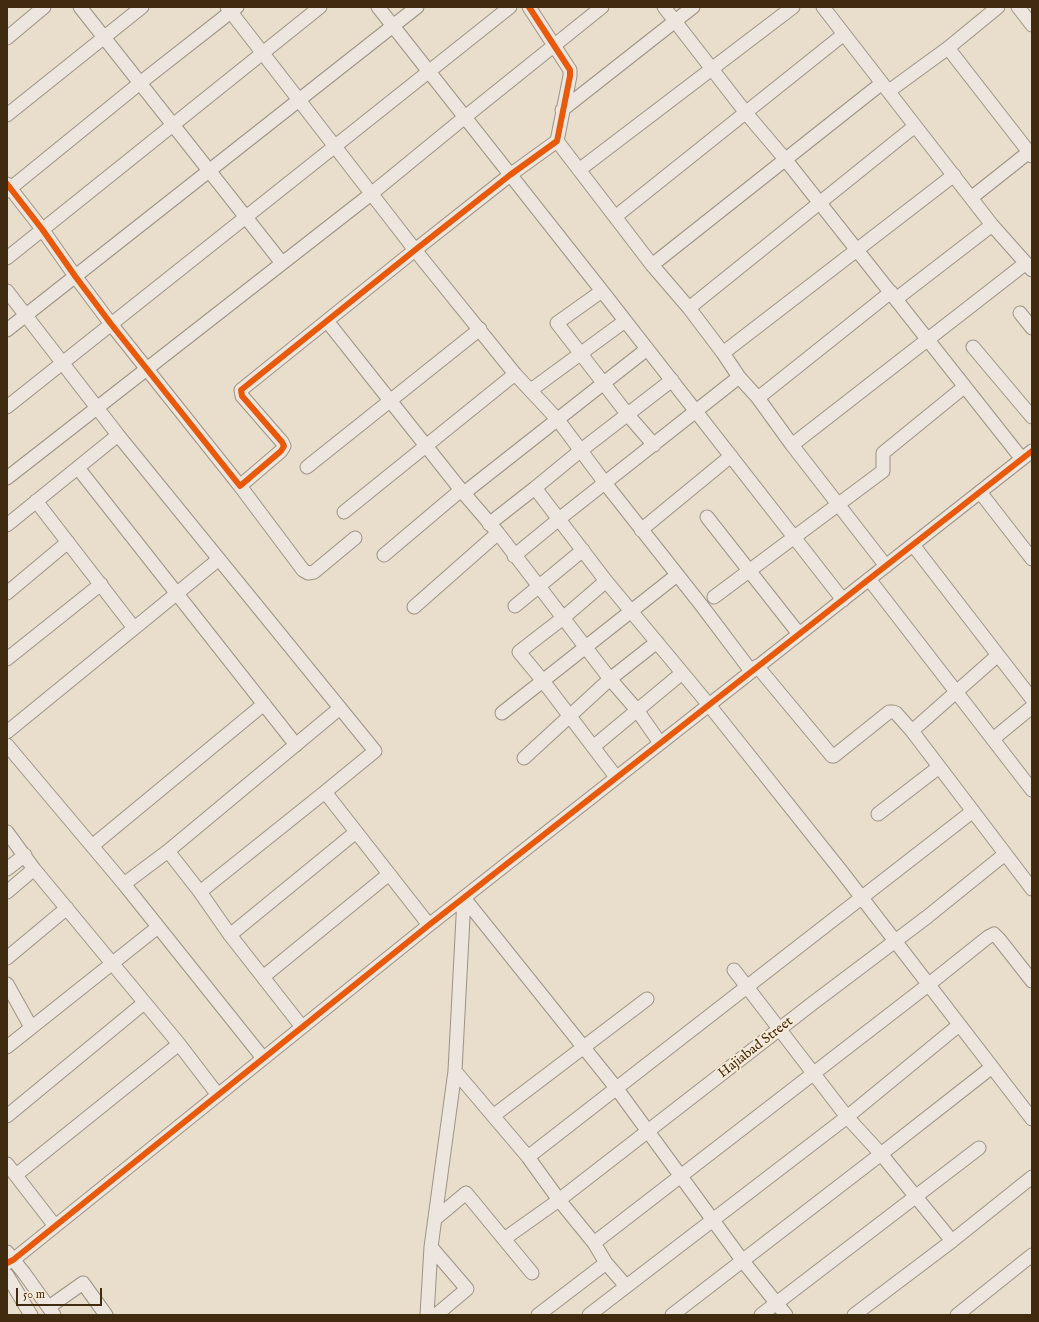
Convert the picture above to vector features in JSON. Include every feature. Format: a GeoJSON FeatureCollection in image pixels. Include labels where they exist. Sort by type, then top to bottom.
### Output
{"type":"FeatureCollection","features":[{"type":"Feature","properties":{"kind":"street"},"geometry":{"type":"LineString","coordinates":[[7,38],[44,7]]}},
{"type":"Feature","properties":{"kind":"street"},"geometry":{"type":"LineString","coordinates":[[80,7],[282,263]]}},
{"type":"Feature","properties":{"kind":"street"},"geometry":{"type":"LineString","coordinates":[[7,115],[142,7]]}},
{"type":"Feature","properties":{"kind":"street"},"geometry":{"type":"LineString","coordinates":[[7,258],[320,7]]}},
{"type":"Feature","properties":{"kind":"street"},"geometry":{"type":"LineString","coordinates":[[378,7],[602,290],[843,600]]}},
{"type":"Feature","properties":{"kind":"street"},"geometry":{"type":"LineString","coordinates":[[7,330],[417,7]]}},
{"type":"Feature","properties":{"kind":"street"},"geometry":{"type":"LineString","coordinates":[[7,407],[510,7]]}},
{"type":"Feature","properties":{"kind":"street"},"geometry":{"type":"LineString","coordinates":[[240,486],[281,452],[284,446],[242,396],[241,390],[510,175],[557,141],[570,70],[528,7]]}},
{"type":"Feature","properties":{"kind":"street"},"geometry":{"type":"LineString","coordinates":[[7,478],[371,194],[602,7]]}},
{"type":"Feature","properties":{"kind":"street"},"geometry":{"type":"LineString","coordinates":[[106,1315],[83,1283],[52,1311],[9,1258],[55,1226],[429,925],[1027,455],[964,387],[785,159],[746,113],[664,7]]}},
{"type":"Feature","properties":{"kind":"street"},"geometry":{"type":"LineString","coordinates":[[562,110],[693,7]]}},
{"type":"Feature","properties":{"kind":"street"},"geometry":{"type":"LineString","coordinates":[[579,170],[793,7]]}},
{"type":"Feature","properties":{"kind":"street"},"geometry":{"type":"LineString","coordinates":[[792,445],[927,340],[1029,266],[992,225],[823,7]]}},
{"type":"Feature","properties":{"kind":"street"},"geometry":{"type":"LineString","coordinates":[[652,265],[785,159],[885,87],[948,48],[998,7]]}},
{"type":"Feature","properties":{"kind":"street"},"geometry":{"type":"LineString","coordinates":[[1018,7],[1032,25]]}},
{"type":"Feature","properties":{"kind":"street"},"geometry":{"type":"LineString","coordinates":[[355,538],[314,572],[308,573],[303,570],[240,486],[74,276],[42,229],[8,188],[232,9],[263,53],[415,250],[515,374],[558,420],[641,530],[702,606],[754,669],[832,756],[834,756],[889,712],[896,713],[912,731],[1032,889]]}},
{"type":"Feature","properties":{"kind":"street"},"geometry":{"type":"LineString","coordinates":[[615,217],[844,34]]}},
{"type":"Feature","properties":{"kind":"street"},"geometry":{"type":"LineString","coordinates":[[948,48],[1031,154],[971,198]]}},
{"type":"Feature","properties":{"kind":"street"},"geometry":{"type":"LineString","coordinates":[[689,308],[916,126]]}},
{"type":"Feature","properties":{"kind":"street"},"geometry":{"type":"LineString","coordinates":[[557,141],[652,265],[689,308],[739,377],[758,398],[792,445],[886,566]]}},
{"type":"Feature","properties":{"kind":"street"},"geometry":{"type":"LineString","coordinates":[[723,353],[954,175]]}},
{"type":"Feature","properties":{"kind":"street"},"geometry":{"type":"LineString","coordinates":[[758,398],[893,296],[992,225]]}},
{"type":"Feature","properties":{"kind":"street"},"geometry":{"type":"LineString","coordinates":[[602,290],[557,323],[628,415],[654,445]]}},
{"type":"Feature","properties":{"kind":"street"},"geometry":{"type":"LineString","coordinates":[[7,291],[63,362],[118,436],[375,751],[200,892]]}},
{"type":"Feature","properties":{"kind":"street"},"geometry":{"type":"LineString","coordinates":[[1020,313],[1032,328]]}},
{"type":"Feature","properties":{"kind":"street"},"geometry":{"type":"LineString","coordinates":[[327,321],[494,529],[610,679],[637,710],[660,743]]}},
{"type":"Feature","properties":{"kind":"street"},"geometry":{"type":"LineString","coordinates":[[531,390],[625,321]]}},
{"type":"Feature","properties":{"kind":"street"},"geometry":{"type":"LineString","coordinates":[[307,467],[480,330]]}},
{"type":"Feature","properties":{"kind":"street"},"geometry":{"type":"LineString","coordinates":[[973,347],[1032,417]]}},
{"type":"Feature","properties":{"kind":"street"},"geometry":{"type":"LineString","coordinates":[[384,555],[463,491],[558,420],[647,349]]}},
{"type":"Feature","properties":{"kind":"street"},"geometry":{"type":"LineString","coordinates":[[344,512],[515,374]]}},
{"type":"Feature","properties":{"kind":"street"},"geometry":{"type":"LineString","coordinates":[[514,556],[739,377]]}},
{"type":"Feature","properties":{"kind":"street"},"geometry":{"type":"LineString","coordinates":[[414,607],[535,488],[580,450],[628,415],[672,380]]}},
{"type":"Feature","properties":{"kind":"street"},"geometry":{"type":"LineString","coordinates":[[714,597],[882,471],[883,453],[964,387]]}},
{"type":"Feature","properties":{"kind":"street"},"geometry":{"type":"LineString","coordinates":[[7,525],[118,436]]}},
{"type":"Feature","properties":{"kind":"street"},"geometry":{"type":"LineString","coordinates":[[641,530],[731,456]]}},
{"type":"Feature","properties":{"kind":"street"},"geometry":{"type":"LineString","coordinates":[[78,468],[296,745]]}},
{"type":"Feature","properties":{"kind":"street"},"geometry":{"type":"LineString","coordinates":[[535,488],[606,581],[709,705],[862,898],[1032,1119]]}},
{"type":"Feature","properties":{"kind":"street"},"geometry":{"type":"LineString","coordinates":[[980,492],[1032,559]]}},
{"type":"Feature","properties":{"kind":"street"},"geometry":{"type":"LineString","coordinates":[[36,502],[134,628]]}},
{"type":"Feature","properties":{"kind":"street"},"geometry":{"type":"LineString","coordinates":[[707,517],[799,634]]}},
{"type":"Feature","properties":{"kind":"street"},"geometry":{"type":"LineString","coordinates":[[7,593],[68,542]]}},
{"type":"Feature","properties":{"kind":"street"},"geometry":{"type":"LineString","coordinates":[[913,545],[1032,699]]}},
{"type":"Feature","properties":{"kind":"street"},"geometry":{"type":"LineString","coordinates":[[515,606],[583,550]]}},
{"type":"Feature","properties":{"kind":"street"},"geometry":{"type":"LineString","coordinates":[[7,732],[219,559]]}},
{"type":"Feature","properties":{"kind":"street"},"geometry":{"type":"LineString","coordinates":[[502,713],[677,575]]}},
{"type":"Feature","properties":{"kind":"street"},"geometry":{"type":"LineString","coordinates":[[869,579],[1032,790]]}},
{"type":"Feature","properties":{"kind":"street"},"geometry":{"type":"LineString","coordinates":[[606,581],[563,618],[519,652],[616,777]]}},
{"type":"Feature","properties":{"kind":"street"},"geometry":{"type":"LineString","coordinates":[[7,659],[101,584]]}},
{"type":"Feature","properties":{"kind":"street"},"geometry":{"type":"LineString","coordinates":[[524,758],[610,679],[657,642]]}},
{"type":"Feature","properties":{"kind":"street"},"geometry":{"type":"LineString","coordinates":[[912,731],[998,655]]}},
{"type":"Feature","properties":{"kind":"street"},"geometry":{"type":"LineString","coordinates":[[593,747],[682,673]]}},
{"type":"Feature","properties":{"kind":"street"},"geometry":{"type":"LineString","coordinates":[[92,846],[264,704]]}},
{"type":"Feature","properties":{"kind":"street"},"geometry":{"type":"LineString","coordinates":[[993,739],[1032,707]]}},
{"type":"Feature","properties":{"kind":"street"},"geometry":{"type":"LineString","coordinates":[[124,884],[168,851],[340,708]]}},
{"type":"Feature","properties":{"kind":"street"},"geometry":{"type":"LineString","coordinates":[[7,745],[124,884],[263,1058]]}},
{"type":"Feature","properties":{"kind":"street"},"geometry":{"type":"LineString","coordinates":[[878,814],[939,767]]}},
{"type":"Feature","properties":{"kind":"street"},"geometry":{"type":"LineString","coordinates":[[325,792],[429,925]]}},
{"type":"Feature","properties":{"kind":"street"},"geometry":{"type":"LineString","coordinates":[[528,1157],[973,811]]}},
{"type":"Feature","properties":{"kind":"street"},"geometry":{"type":"LineString","coordinates":[[7,832],[34,869],[179,1044],[218,1095]]}},
{"type":"Feature","properties":{"kind":"street"},"geometry":{"type":"LineString","coordinates":[[230,935],[356,832]]}},
{"type":"Feature","properties":{"kind":"street"},"geometry":{"type":"LineString","coordinates":[[168,851],[200,892],[230,935],[302,1027]]}},
{"type":"Feature","properties":{"kind":"street","name":"Hajiabad Street"},"geometry":{"type":"LineString","coordinates":[[504,1240],[560,1200],[927,917],[1005,854]]}},
{"type":"Feature","properties":{"kind":"street"},"geometry":{"type":"LineString","coordinates":[[7,869],[25,855]]}},
{"type":"Feature","properties":{"kind":"street"},"geometry":{"type":"LineString","coordinates":[[7,892],[34,869]]}},
{"type":"Feature","properties":{"kind":"street"},"geometry":{"type":"LineString","coordinates":[[263,977],[389,874]]}},
{"type":"Feature","properties":{"kind":"street"},"geometry":{"type":"LineString","coordinates":[[464,898],[617,1089],[742,1260],[786,1315]]}},
{"type":"Feature","properties":{"kind":"street"},"geometry":{"type":"LineString","coordinates":[[427,1315],[431,1247],[454,1071],[464,898]]}},
{"type":"Feature","properties":{"kind":"street"},"geometry":{"type":"LineString","coordinates":[[7,958],[67,908]]}},
{"type":"Feature","properties":{"kind":"street"},"geometry":{"type":"LineString","coordinates":[[7,1046],[158,927]]}},
{"type":"Feature","properties":{"kind":"street"},"geometry":{"type":"LineString","coordinates":[[594,1243],[814,1074],[988,936],[994,934],[999,939],[1032,981]]}},
{"type":"Feature","properties":{"kind":"street"},"geometry":{"type":"LineString","coordinates":[[734,970],[847,1117],[882,1154],[952,1241]]}},
{"type":"Feature","properties":{"kind":"street"},"geometry":{"type":"LineString","coordinates":[[7,984],[31,1027]]}},
{"type":"Feature","properties":{"kind":"street"},"geometry":{"type":"LineString","coordinates":[[493,1116],[647,1000]]}},
{"type":"Feature","properties":{"kind":"street"},"geometry":{"type":"LineString","coordinates":[[7,1116],[144,1002]]}},
{"type":"Feature","properties":{"kind":"street"},"geometry":{"type":"LineString","coordinates":[[589,1315],[847,1117],[959,1025]]}},
{"type":"Feature","properties":{"kind":"street"},"geometry":{"type":"LineString","coordinates":[[16,1175],[179,1044]]}},
{"type":"Feature","properties":{"kind":"street"},"geometry":{"type":"LineString","coordinates":[[672,1315],[882,1154],[992,1067]]}},
{"type":"Feature","properties":{"kind":"street"},"geometry":{"type":"LineString","coordinates":[[454,1071],[528,1157],[594,1243],[606,1263],[626,1286]]}},
{"type":"Feature","properties":{"kind":"street"},"geometry":{"type":"LineString","coordinates":[[761,1315],[979,1148]]}},
{"type":"Feature","properties":{"kind":"street"},"geometry":{"type":"LineString","coordinates":[[7,1164],[55,1226]]}},
{"type":"Feature","properties":{"kind":"street"},"geometry":{"type":"LineString","coordinates":[[854,1315],[952,1241],[1032,1177]]}},
{"type":"Feature","properties":{"kind":"street"},"geometry":{"type":"LineString","coordinates":[[435,1219],[466,1193],[532,1273]]}},
{"type":"Feature","properties":{"kind":"street"},"geometry":{"type":"LineString","coordinates":[[431,1247],[467,1289],[436,1315]]}},
{"type":"Feature","properties":{"kind":"street"},"geometry":{"type":"LineString","coordinates":[[957,1315],[1032,1255]]}},
{"type":"Feature","properties":{"kind":"street"},"geometry":{"type":"LineString","coordinates":[[538,1315],[606,1263]]}},
{"type":"Feature","properties":{"kind":"street"},"geometry":{"type":"LineString","coordinates":[[7,1275],[31,1315]]}},
{"type":"Feature","properties":{"kind":"cycle path"},"geometry":{"type":"LineString","coordinates":[[7,184],[42,229],[111,324],[240,486],[281,451],[284,446],[242,396],[241,390],[510,175],[557,141],[570,70],[529,7]]}},
{"type":"Feature","properties":{"kind":"cycle path"},"geometry":{"type":"LineString","coordinates":[[7,1263],[13,1260],[429,925],[1032,451]]}}]}
